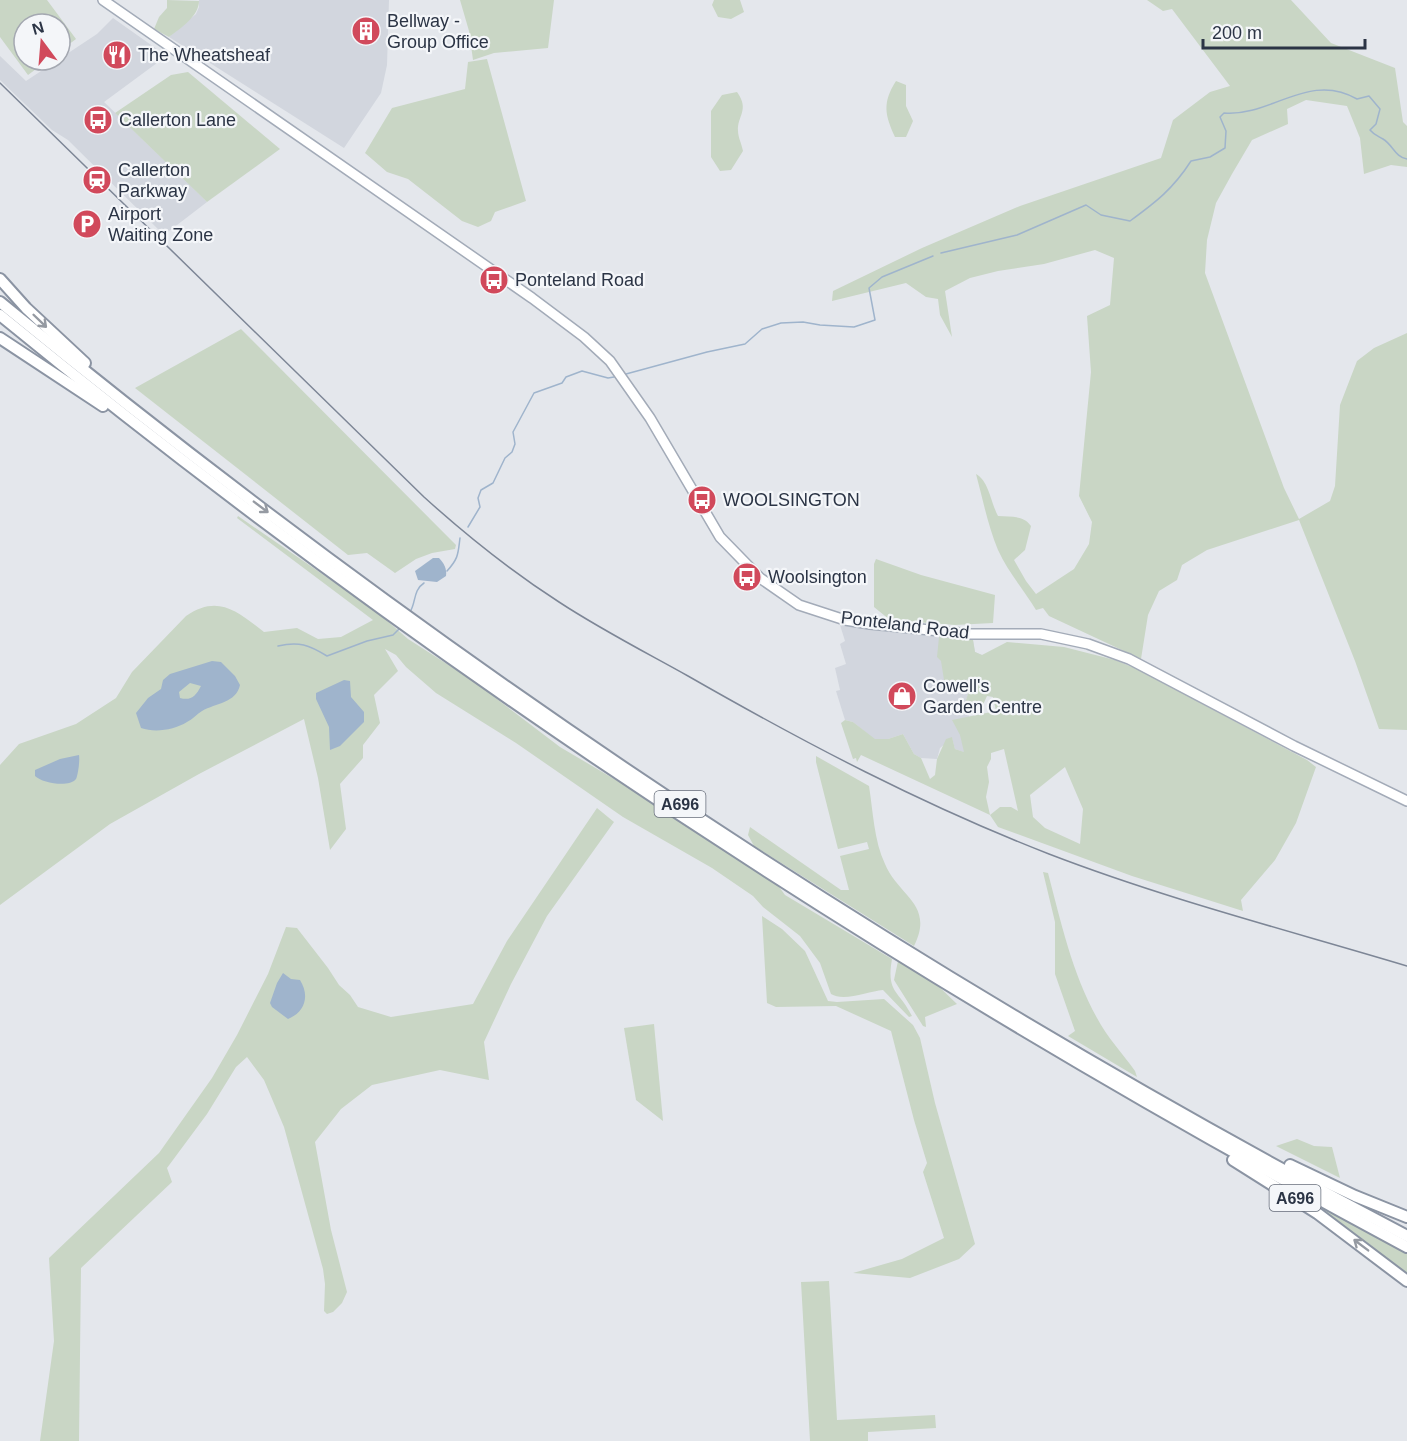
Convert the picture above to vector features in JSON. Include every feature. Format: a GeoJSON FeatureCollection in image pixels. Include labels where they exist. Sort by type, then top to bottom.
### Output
{"type":"FeatureCollection","features":[{"type":"Feature","properties":{"kind":"highway"},"geometry":{"type":"LineString","coordinates":[[0,279],[62,343],[140,408],[180,445]]}},
{"type":"Feature","properties":{"kind":"highway","name":"A696"},"geometry":{"type":"LineString","coordinates":[[0,302],[180,445],[335,563],[461,654],[675,801],[994,1004],[1125,1082],[1407,1236]]}},
{"type":"Feature","properties":{"kind":"highway","name":"A696"},"geometry":{"type":"LineString","coordinates":[[0,315],[200,473],[331,572],[475,675],[688,821],[869,938],[1046,1045],[1178,1121],[1407,1247]]}},
{"type":"Feature","properties":{"kind":"highway"},"geometry":{"type":"LineString","coordinates":[[0,338],[200,473]]}},
{"type":"Feature","properties":{"kind":"highway","name":"A696"},"geometry":{"type":"LineString","coordinates":[[1190,1117],[1354,1196],[1407,1216]]}},
{"type":"Feature","properties":{"kind":"highway","name":"A696"},"geometry":{"type":"LineString","coordinates":[[1178,1121],[1210,1146],[1317,1213],[1407,1281]]}},
{"type":"Feature","properties":{"kind":"main road","name":"Ponteland Road"},"geometry":{"type":"LineString","coordinates":[[103,0],[532,298],[584,337],[610,361],[635,394],[720,537],[760,578],[799,605],[845,620],[870,624],[970,634],[1041,634],[1088,644],[1129,659],[1329,764],[1407,801]]}},
{"type":"Feature","properties":{"kind":"shaded area"},"geometry":{"type":"Polygon","coordinates":[[[199,0],[389,0],[387,65],[381,93],[344,148],[169,37],[196,14],[199,0]]]}},
{"type":"Feature","properties":{"kind":"shaded area"},"geometry":{"type":"Polygon","coordinates":[[[113,18],[161,52],[161,60],[104,102],[207,202],[164,235],[68,140],[52,130],[0,80],[0,56],[12,68],[12,72],[17,72],[26,81],[40,72],[72,72],[72,51],[97,34],[113,18]]]}},
{"type":"Feature","properties":{"kind":"shaded area","name":"Cowell's Garden Centre"},"geometry":{"type":"Polygon","coordinates":[[[840,625],[973,640],[975,652],[982,655],[966,700],[969,716],[966,753],[955,749],[952,738],[940,748],[937,759],[921,758],[914,754],[903,734],[888,739],[874,739],[853,722],[845,720],[836,691],[840,690],[835,668],[846,664],[840,644],[845,641],[840,625]]]}},
{"type":"Feature","properties":{"kind":"green space"},"geometry":{"type":"Polygon","coordinates":[[[0,0],[47,0],[56,12],[12,12],[12,53],[0,37],[0,0]]]}},
{"type":"Feature","properties":{"kind":"green space"},"geometry":{"type":"Polygon","coordinates":[[[167,0],[199,1],[193,17],[169,37],[154,29],[159,17],[167,8],[167,0]]]}},
{"type":"Feature","properties":{"kind":"green space"},"geometry":{"type":"Polygon","coordinates":[[[460,0],[554,0],[548,48],[494,53],[473,60],[469,31],[460,0]]]}},
{"type":"Feature","properties":{"kind":"green space"},"geometry":{"type":"Polygon","coordinates":[[[714,0],[740,0],[744,12],[731,19],[718,17],[712,5],[714,0]]]}},
{"type":"Feature","properties":{"kind":"green space"},"geometry":{"type":"Polygon","coordinates":[[[1147,0],[1291,0],[1331,43],[1395,68],[1403,122],[1407,126],[1407,167],[1391,165],[1364,174],[1360,138],[1347,106],[1306,100],[1287,109],[1288,124],[1252,140],[1216,203],[1207,240],[1205,273],[1284,488],[1299,519],[1330,501],[1335,486],[1340,405],[1357,361],[1374,348],[1407,333],[1407,730],[1379,729],[1355,661],[1299,520],[1207,550],[1182,565],[1177,580],[1159,591],[1148,615],[1141,659],[1049,616],[1043,608],[1036,610],[1006,566],[991,532],[976,474],[987,487],[998,516],[1021,518],[1031,526],[1025,550],[1014,560],[1036,594],[1074,569],[1089,544],[1092,522],[1079,496],[1091,372],[1087,316],[1110,305],[1114,258],[1095,250],[1044,264],[970,278],[945,291],[952,337],[940,315],[938,299],[926,297],[906,283],[832,301],[833,291],[922,248],[1020,206],[1161,158],[1173,120],[1210,92],[1230,86],[1172,9],[1163,11],[1147,0]]]}},
{"type":"Feature","properties":{"kind":"green space"},"geometry":{"type":"Polygon","coordinates":[[[487,59],[526,201],[495,212],[491,221],[478,227],[462,221],[408,179],[387,172],[365,153],[392,108],[465,89],[468,62],[487,59]]]}},
{"type":"Feature","properties":{"kind":"green space"},"geometry":{"type":"Polygon","coordinates":[[[188,72],[280,149],[207,202],[115,113],[171,75],[188,72]]]}},
{"type":"Feature","properties":{"kind":"green space"},"geometry":{"type":"Polygon","coordinates":[[[896,81],[906,85],[906,106],[913,121],[906,137],[895,137],[887,115],[887,103],[896,81]]]}},
{"type":"Feature","properties":{"kind":"green space"},"geometry":{"type":"Polygon","coordinates":[[[737,92],[743,108],[738,131],[743,151],[731,170],[720,171],[711,157],[711,111],[722,95],[737,92]]]}},
{"type":"Feature","properties":{"kind":"green space"},"geometry":{"type":"Polygon","coordinates":[[[241,329],[456,545],[455,549],[432,553],[416,559],[395,573],[367,553],[348,555],[135,388],[241,329]]]}},
{"type":"Feature","properties":{"kind":"green space"},"geometry":{"type":"Polygon","coordinates":[[[238,516],[376,611],[408,639],[472,680],[560,747],[626,786],[777,884],[785,895],[892,959],[892,985],[912,1016],[909,1017],[883,990],[849,997],[831,994],[820,963],[800,936],[763,907],[753,896],[712,868],[623,817],[516,743],[436,693],[406,667],[396,655],[385,649],[398,671],[374,695],[380,723],[363,745],[363,758],[340,784],[346,829],[330,850],[318,778],[304,719],[110,824],[0,905],[0,765],[19,744],[76,724],[116,698],[132,672],[186,616],[208,606],[218,606],[236,612],[264,632],[297,628],[318,639],[341,637],[373,620],[237,518],[238,516]]]}},
{"type":"Feature","properties":{"kind":"green space"},"geometry":{"type":"Polygon","coordinates":[[[876,559],[921,575],[995,595],[993,623],[955,625],[890,620],[874,607],[876,559]]]}},
{"type":"Feature","properties":{"kind":"green space"},"geometry":{"type":"Polygon","coordinates":[[[939,637],[973,640],[975,652],[982,655],[1007,642],[1064,647],[1115,660],[1137,669],[1307,760],[1316,767],[1296,823],[1275,860],[1241,900],[1243,911],[1132,876],[998,827],[990,815],[861,755],[857,762],[856,758],[853,759],[841,723],[845,720],[853,722],[875,739],[888,739],[903,734],[914,754],[921,758],[930,779],[935,775],[937,759],[946,739],[952,737],[955,749],[964,752],[960,735],[952,720],[996,711],[993,697],[987,696],[981,709],[971,708],[966,700],[973,678],[957,682],[944,680],[941,661],[937,657],[939,637]],[[1004,749],[991,753],[987,767],[989,782],[986,797],[990,815],[1000,807],[1011,807],[1018,811],[1004,749]],[[1065,767],[1030,795],[1033,817],[1045,828],[1080,844],[1083,809],[1065,767]]]}},
{"type":"Feature","properties":{"kind":"green space"},"geometry":{"type":"Polygon","coordinates":[[[816,756],[869,786],[881,855],[891,875],[912,901],[920,920],[914,946],[754,846],[748,835],[750,827],[841,890],[849,890],[840,856],[869,849],[867,842],[838,849],[816,756]]]}},
{"type":"Feature","properties":{"kind":"green space"},"geometry":{"type":"Polygon","coordinates":[[[597,808],[614,822],[547,916],[511,984],[484,1042],[489,1080],[440,1070],[372,1085],[341,1109],[315,1142],[331,1230],[347,1292],[342,1303],[333,1312],[327,1314],[324,1311],[323,1269],[284,1127],[264,1080],[247,1057],[236,1067],[207,1114],[167,1168],[172,1182],[81,1268],[79,1441],[40,1441],[54,1341],[49,1258],[159,1153],[212,1078],[237,1035],[268,974],[286,927],[297,928],[358,1007],[391,1017],[473,1004],[507,941],[597,808]]]}},
{"type":"Feature","properties":{"kind":"green space"},"geometry":{"type":"Polygon","coordinates":[[[1043,872],[1048,873],[1068,947],[1088,1001],[1110,1039],[1135,1071],[1137,1077],[1068,1036],[1075,1031],[1055,974],[1055,922],[1043,872]]]}},
{"type":"Feature","properties":{"kind":"green space"},"geometry":{"type":"Polygon","coordinates":[[[762,916],[782,929],[805,951],[828,1001],[884,999],[913,1025],[920,1038],[935,1103],[975,1244],[959,1259],[910,1278],[853,1273],[902,1259],[944,1238],[923,1172],[927,1163],[891,1031],[836,1006],[776,1007],[767,1003],[762,916]]]}},
{"type":"Feature","properties":{"kind":"green space"},"geometry":{"type":"Polygon","coordinates":[[[898,961],[932,980],[957,1004],[925,1017],[926,1027],[923,1026],[894,980],[898,961]]]}},
{"type":"Feature","properties":{"kind":"green space"},"geometry":{"type":"Polygon","coordinates":[[[654,1024],[663,1121],[636,1100],[624,1028],[654,1024]]]}},
{"type":"Feature","properties":{"kind":"green space"},"geometry":{"type":"Polygon","coordinates":[[[1297,1139],[1314,1146],[1332,1147],[1340,1178],[1276,1146],[1297,1139]]]}},
{"type":"Feature","properties":{"kind":"green space"},"geometry":{"type":"Polygon","coordinates":[[[1288,1188],[1407,1253],[1407,1277],[1288,1188]]]}},
{"type":"Feature","properties":{"kind":"green space"},"geometry":{"type":"Polygon","coordinates":[[[829,1281],[837,1420],[935,1415],[936,1428],[868,1432],[868,1441],[810,1441],[801,1282],[829,1281]]]}},
{"type":"Feature","properties":{"kind":"water"},"geometry":{"type":"Polygon","coordinates":[[[433,558],[439,558],[442,562],[446,569],[446,576],[437,582],[418,580],[415,571],[433,558]]]}},
{"type":"Feature","properties":{"kind":"water"},"geometry":{"type":"Polygon","coordinates":[[[212,661],[221,662],[235,676],[240,685],[238,691],[230,699],[202,711],[182,725],[158,730],[141,728],[136,713],[148,698],[161,689],[163,680],[170,674],[212,661]],[[190,683],[179,692],[180,698],[193,697],[201,686],[190,683]]]}},
{"type":"Feature","properties":{"kind":"water"},"geometry":{"type":"Polygon","coordinates":[[[344,680],[350,681],[351,697],[364,712],[364,722],[340,746],[330,750],[329,727],[316,699],[316,693],[344,680]]]}},
{"type":"Feature","properties":{"kind":"water"},"geometry":{"type":"Polygon","coordinates":[[[79,755],[76,779],[73,782],[55,784],[35,776],[35,770],[60,759],[79,755]]]}},
{"type":"Feature","properties":{"kind":"water"},"geometry":{"type":"Polygon","coordinates":[[[283,973],[291,979],[300,980],[305,992],[302,1008],[288,1019],[270,1003],[283,973]]]}},
{"type":"Feature","properties":{"kind":"waterway"},"geometry":{"type":"LineString","coordinates":[[941,253],[1017,235],[1086,205],[1101,215],[1130,221],[1164,194],[1178,180],[1191,161],[1210,157],[1225,148],[1226,131],[1220,117],[1224,113],[1258,109],[1306,92],[1323,90],[1339,92],[1357,99],[1369,96],[1380,109],[1376,124],[1370,130],[1400,156],[1407,159]]}},
{"type":"Feature","properties":{"kind":"waterway"},"geometry":{"type":"LineString","coordinates":[[626,374],[745,344],[762,329],[781,323],[803,322],[854,327],[875,320],[869,288],[882,277],[933,256]]}},
{"type":"Feature","properties":{"kind":"waterway"},"geometry":{"type":"LineString","coordinates":[[468,527],[480,507],[478,498],[481,490],[493,483],[505,458],[512,452],[515,444],[513,432],[534,393],[562,383],[566,377],[582,371],[608,378],[614,377]]}},
{"type":"Feature","properties":{"kind":"waterway"},"geometry":{"type":"LineString","coordinates":[[447,571],[456,559],[460,538]]}},
{"type":"Feature","properties":{"kind":"waterway"},"geometry":{"type":"LineString","coordinates":[[410,612],[416,593],[424,583]]}},
{"type":"Feature","properties":{"kind":"waterway"},"geometry":{"type":"LineString","coordinates":[[278,646],[304,645],[327,656],[367,641],[393,635],[401,627]]}},
{"type":"Feature","properties":{"kind":"tram line"},"geometry":{"type":"LineString","coordinates":[[0,83],[424,497],[506,565],[575,612],[820,749],[910,794],[1002,835],[1137,885],[1407,966]]}},
{"type":"Feature","properties":{"kind":"place","name":"Bellway - Group Office"},"geometry":{"type":"Point","coordinates":[366,31]}},
{"type":"Feature","properties":{"kind":"place","name":"The Wheatsheaf"},"geometry":{"type":"Point","coordinates":[117,55]}},
{"type":"Feature","properties":{"kind":"place","name":"Callerton Lane"},"geometry":{"type":"Point","coordinates":[98,120]}},
{"type":"Feature","properties":{"kind":"place","name":"Callerton Parkway"},"geometry":{"type":"Point","coordinates":[97,180]}},
{"type":"Feature","properties":{"kind":"place","name":"Airport Waiting Zone"},"geometry":{"type":"Point","coordinates":[87,224]}},
{"type":"Feature","properties":{"kind":"place","name":"Ponteland Road"},"geometry":{"type":"Point","coordinates":[494,280]}},
{"type":"Feature","properties":{"kind":"place","name":"WOOLSINGTON"},"geometry":{"type":"Point","coordinates":[702,500]}},
{"type":"Feature","properties":{"kind":"place","name":"Woolsington"},"geometry":{"type":"Point","coordinates":[747,577]}},
{"type":"Feature","properties":{"kind":"place","name":"Cowell's Garden Centre"},"geometry":{"type":"Point","coordinates":[902,696]}}]}
